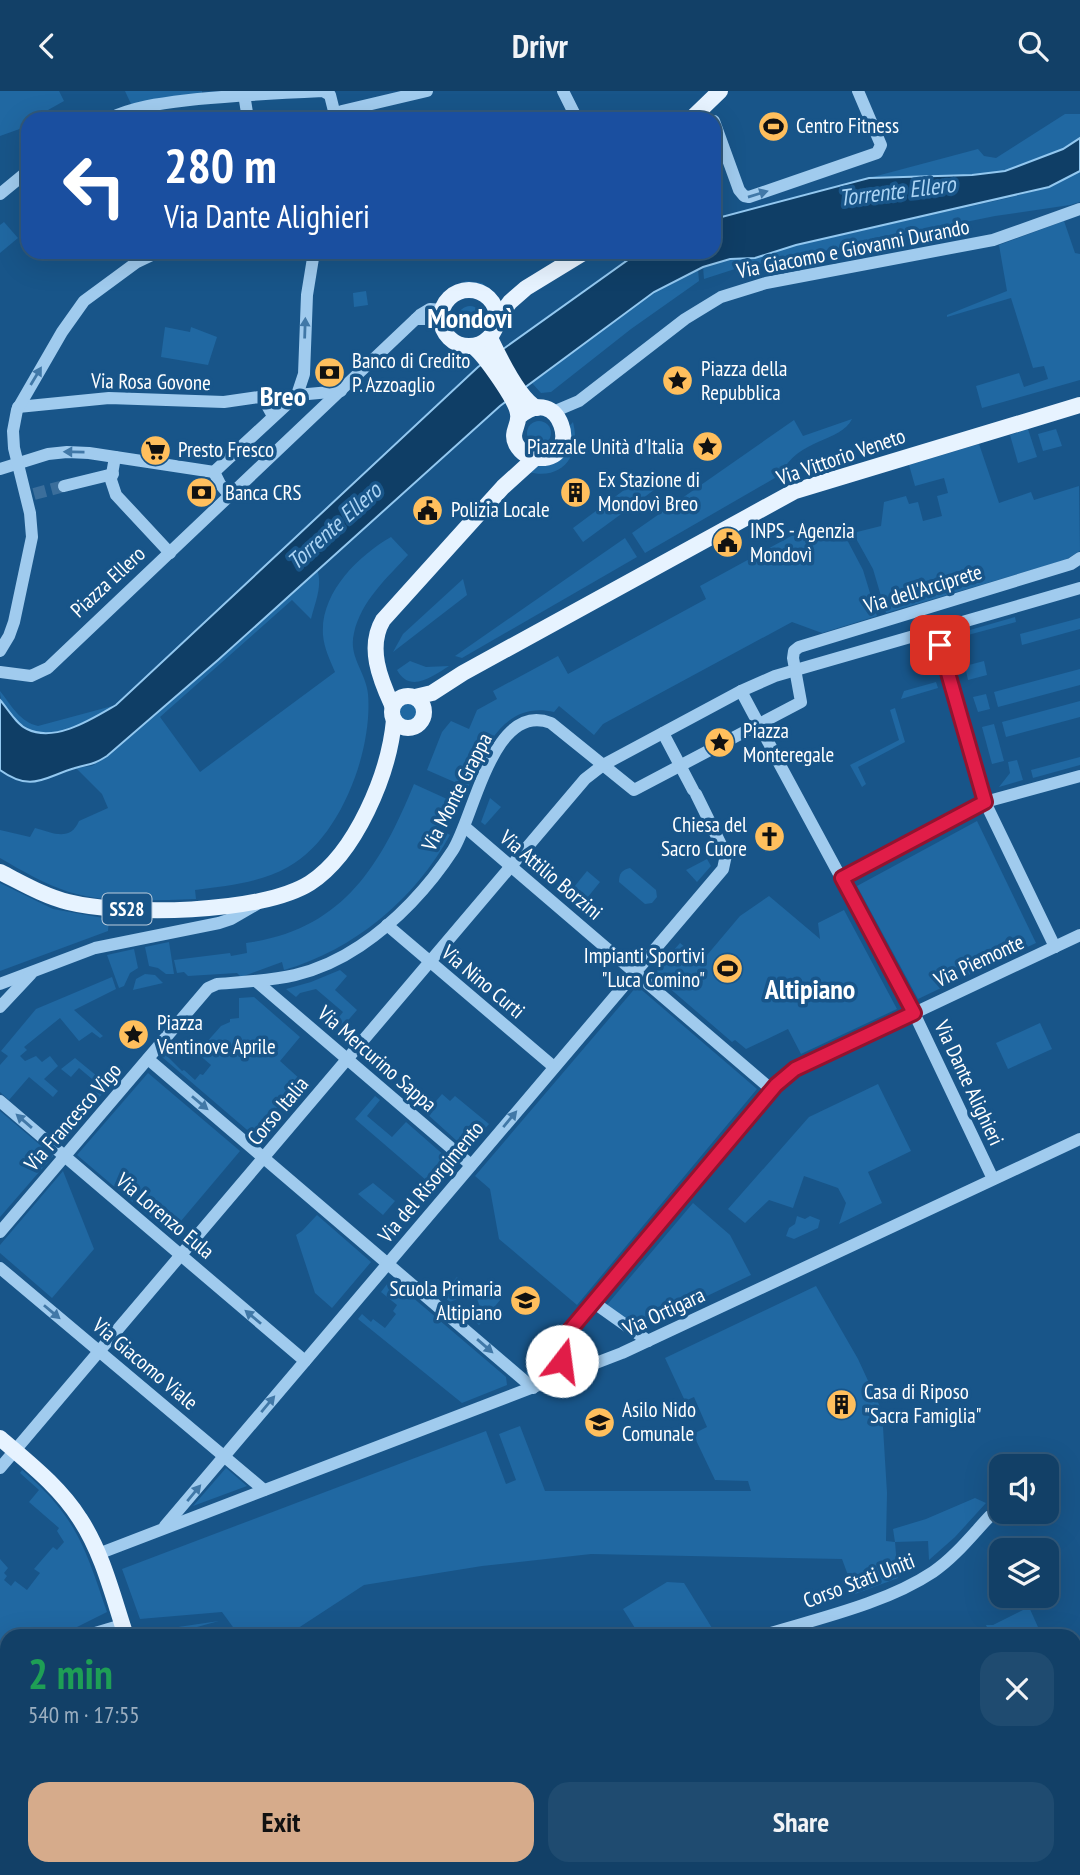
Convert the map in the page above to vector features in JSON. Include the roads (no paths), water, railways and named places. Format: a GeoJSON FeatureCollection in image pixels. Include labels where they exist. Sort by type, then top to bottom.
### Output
{"type":"FeatureCollection","features":[{"type":"Feature","properties":{"kind":"main road"},"geometry":{"type":"LineString","coordinates":[[708,112],[720,91]]}},
{"type":"Feature","properties":{"kind":"main road"},"geometry":{"type":"LineString","coordinates":[[519,417],[516,395],[491,350],[498,318],[510,302],[526,288],[574,259]]}},
{"type":"Feature","properties":{"kind":"main road"},"geometry":{"type":"LineString","coordinates":[[498,318],[495,305],[489,297],[526,288]]}},
{"type":"Feature","properties":{"kind":"main road","name":"Piazza Ellero"},"geometry":{"type":"LineString","coordinates":[[442,318],[450,297],[465,290],[474,290],[489,297]]}},
{"type":"Feature","properties":{"kind":"main road"},"geometry":{"type":"LineString","coordinates":[[442,318],[450,339],[457,344],[491,350]]}},
{"type":"Feature","properties":{"kind":"main road"},"geometry":{"type":"LineString","coordinates":[[406,709],[384,684],[375,656],[375,639],[387,614],[503,487],[535,458],[551,455],[558,450],[562,442],[563,426],[545,410],[516,395]]}},
{"type":"Feature","properties":{"kind":"main road","name":"Via Vittorio Veneto"},"geometry":{"type":"LineString","coordinates":[[406,709],[430,699],[446,683],[626,582],[795,491],[1080,405]]}},
{"type":"Feature","properties":{"kind":"main road"},"geometry":{"type":"LineString","coordinates":[[535,458],[522,452],[517,446],[513,431],[524,412],[545,410]]}},
{"type":"Feature","properties":{"kind":"main road"},"geometry":{"type":"LineString","coordinates":[[503,487],[517,446]]}},
{"type":"Feature","properties":{"kind":"main road","name":"SS28"},"geometry":{"type":"LineString","coordinates":[[0,872],[58,899],[92,907],[144,910],[208,908],[260,902],[298,889],[327,869],[359,826],[406,709]]}},
{"type":"Feature","properties":{"kind":"main road"},"geometry":{"type":"LineString","coordinates":[[0,1438],[66,1499],[82,1522],[104,1571],[123,1629]]}},
{"type":"Feature","properties":{"kind":"street"},"geometry":{"type":"LineString","coordinates":[[123,112],[153,104],[323,91],[330,95],[333,112]]}},
{"type":"Feature","properties":{"kind":"street"},"geometry":{"type":"LineString","coordinates":[[341,112],[405,94],[427,91]]}},
{"type":"Feature","properties":{"kind":"street"},"geometry":{"type":"LineString","coordinates":[[721,151],[739,190],[749,197],[877,153],[881,145],[858,91]]}},
{"type":"Feature","properties":{"kind":"street"},"geometry":{"type":"LineString","coordinates":[[562,92],[573,112]]}},
{"type":"Feature","properties":{"kind":"street"},"geometry":{"type":"LineString","coordinates":[[244,95],[247,112]]}},
{"type":"Feature","properties":{"kind":"street"},"geometry":{"type":"LineString","coordinates":[[153,104],[154,112]]}},
{"type":"Feature","properties":{"kind":"street"},"geometry":{"type":"LineString","coordinates":[[0,194],[21,177]]}},
{"type":"Feature","properties":{"kind":"street","name":"Via Giacomo e Giovanni Durando"},"geometry":{"type":"LineString","coordinates":[[563,426],[579,401],[685,319],[721,297],[766,283],[993,240],[1080,209]]}},
{"type":"Feature","properties":{"kind":"street"},"geometry":{"type":"LineString","coordinates":[[0,650],[14,622],[32,539],[30,495],[7,445],[18,407],[83,301],[143,259]]}},
{"type":"Feature","properties":{"kind":"street"},"geometry":{"type":"LineString","coordinates":[[214,472],[297,395],[304,374],[307,295],[313,259]]}},
{"type":"Feature","properties":{"kind":"street","name":"Piazza Ellero"},"geometry":{"type":"LineString","coordinates":[[2,671],[31,676],[45,671],[416,319],[427,310],[442,318]]}},
{"type":"Feature","properties":{"kind":"street"},"geometry":{"type":"LineString","coordinates":[[297,395],[341,391]]}},
{"type":"Feature","properties":{"kind":"street","name":"Via Rosa Govone"},"geometry":{"type":"LineString","coordinates":[[18,407],[100,398],[225,402],[260,397],[273,416]]}},
{"type":"Feature","properties":{"kind":"street","name":"Via Giacomo e Giovanni Durando"},"geometry":{"type":"LineString","coordinates":[[545,410],[579,401]]}},
{"type":"Feature","properties":{"kind":"street"},"geometry":{"type":"LineString","coordinates":[[0,469],[64,452],[214,472]]}},
{"type":"Feature","properties":{"kind":"street"},"geometry":{"type":"LineString","coordinates":[[115,457],[111,480],[116,495],[170,553]]}},
{"type":"Feature","properties":{"kind":"street"},"geometry":{"type":"LineString","coordinates":[[214,472],[230,496]]}},
{"type":"Feature","properties":{"kind":"street"},"geometry":{"type":"LineString","coordinates":[[64,486],[113,474]]}},
{"type":"Feature","properties":{"kind":"street","name":"Via dell'Arciprete"},"geometry":{"type":"LineString","coordinates":[[795,669],[794,651],[799,647],[1071,564],[1080,558]]}},
{"type":"Feature","properties":{"kind":"street"},"geometry":{"type":"LineString","coordinates":[[795,669],[801,702],[634,790],[603,765],[741,691],[795,669],[1080,588]]}},
{"type":"Feature","properties":{"kind":"street"},"geometry":{"type":"LineString","coordinates":[[935,629],[985,802],[1055,947]]}},
{"type":"Feature","properties":{"kind":"street"},"geometry":{"type":"LineString","coordinates":[[741,691],[758,724]]}},
{"type":"Feature","properties":{"kind":"street","name":"Via Monte Grappa"},"geometry":{"type":"LineString","coordinates":[[148,1059],[208,988],[217,984],[296,976],[329,964],[360,946],[387,925],[412,902],[445,862],[465,827],[494,752],[505,737],[521,724],[540,720],[551,723],[603,765]]}},
{"type":"Feature","properties":{"kind":"street","name":"Via Dante Alighieri"},"geometry":{"type":"LineString","coordinates":[[758,724],[914,1013],[993,1179]]}},
{"type":"Feature","properties":{"kind":"street"},"geometry":{"type":"LineString","coordinates":[[663,733],[681,765]]}},
{"type":"Feature","properties":{"kind":"street","name":"Corso Italia"},"geometry":{"type":"LineString","coordinates":[[0,1468],[584,779],[603,765]]}},
{"type":"Feature","properties":{"kind":"street","name":"Via del Risorgimento"},"geometry":{"type":"LineString","coordinates":[[163,1529],[723,869],[727,859],[724,849],[681,765]]}},
{"type":"Feature","properties":{"kind":"street"},"geometry":{"type":"LineString","coordinates":[[842,878],[985,802],[1080,776]]}},
{"type":"Feature","properties":{"kind":"street","name":"Via Attilio Borzini"},"geometry":{"type":"LineString","coordinates":[[465,827],[772,1090]]}},
{"type":"Feature","properties":{"kind":"street"},"geometry":{"type":"LineString","coordinates":[[0,984],[95,948],[219,923],[260,902]]}},
{"type":"Feature","properties":{"kind":"street","name":"Via Nino Curti"},"geometry":{"type":"LineString","coordinates":[[387,925],[554,1067]]}},
{"type":"Feature","properties":{"kind":"street","name":"Via Piemonte"},"geometry":{"type":"LineString","coordinates":[[565,1375],[560,1354],[562,1341],[772,1090],[795,1069],[1080,935]]}},
{"type":"Feature","properties":{"kind":"street"},"geometry":{"type":"LineString","coordinates":[[0,1007],[34,971]]}},
{"type":"Feature","properties":{"kind":"street","name":"Via Mercurino Sappa"},"geometry":{"type":"LineString","coordinates":[[257,982],[471,1165]]}},
{"type":"Feature","properties":{"kind":"street"},"geometry":{"type":"LineString","coordinates":[[148,1059],[533,1388]]}},
{"type":"Feature","properties":{"kind":"street","name":"Via Francesco Vigo"},"geometry":{"type":"LineString","coordinates":[[0,1232],[148,1059]]}},
{"type":"Feature","properties":{"kind":"street","name":"Via Lorenzo Eula"},"geometry":{"type":"LineString","coordinates":[[0,1101],[305,1361]]}},
{"type":"Feature","properties":{"kind":"street","name":"Via Ortigara"},"geometry":{"type":"LineString","coordinates":[[97,1554],[533,1388],[648,1341],[1080,1139]]}},
{"type":"Feature","properties":{"kind":"street","name":"Via Giacomo Viale"},"geometry":{"type":"LineString","coordinates":[[0,1268],[264,1490]]}},
{"type":"Feature","properties":{"kind":"street"},"geometry":{"type":"LineString","coordinates":[[593,1303],[648,1341]]}},
{"type":"Feature","properties":{"kind":"street","name":"Corso Stati Uniti"},"geometry":{"type":"LineString","coordinates":[[783,1629],[863,1604],[917,1581],[953,1556],[989,1516]]}},
{"type":"Feature","properties":{"kind":"water","name":"Torrente Ellero"},"geometry":{"type":"Polygon","coordinates":[[[1080,138],[1080,171],[1049,187],[796,245],[755,258],[730,259],[703,267],[654,292],[500,406],[218,660],[107,756],[94,763],[38,781],[21,781],[0,770],[0,700],[23,727],[38,733],[73,727],[116,705],[478,367],[629,259],[721,259],[721,217],[869,178],[972,175],[1005,171],[1063,149],[1080,138]]]}},
{"type":"Feature","properties":{"kind":"tunnel"},"geometry":{"type":"LineString","coordinates":[[34,494],[64,486]]}},
{"type":"Feature","properties":{"kind":"place","name":"Centro Fitness"},"geometry":{"type":"Point","coordinates":[773,126]}},
{"type":"Feature","properties":{"kind":"place","name":"Banco di Credito P. Azzoaglio"},"geometry":{"type":"Point","coordinates":[329,373]}},
{"type":"Feature","properties":{"kind":"place","name":"Piazza della Repubblica"},"geometry":{"type":"Point","coordinates":[678,381]}},
{"type":"Feature","properties":{"kind":"place","name":"Piazzale Unità d'Italia"},"geometry":{"type":"Point","coordinates":[707,447]}},
{"type":"Feature","properties":{"kind":"place","name":"Presto Fresco"},"geometry":{"type":"Point","coordinates":[155,450]}},
{"type":"Feature","properties":{"kind":"place","name":"Ex Stazione di Mondovì Breo"},"geometry":{"type":"Point","coordinates":[575,492]}},
{"type":"Feature","properties":{"kind":"place","name":"Banca CRS"},"geometry":{"type":"Point","coordinates":[202,493]}},
{"type":"Feature","properties":{"kind":"place","name":"Polizia Locale"},"geometry":{"type":"Point","coordinates":[428,510]}},
{"type":"Feature","properties":{"kind":"place","name":"INPS - Agenzia Mondovì"},"geometry":{"type":"Point","coordinates":[727,543]}},
{"type":"Feature","properties":{"kind":"place","name":"Piazza Monteregale"},"geometry":{"type":"Point","coordinates":[720,743]}},
{"type":"Feature","properties":{"kind":"place","name":"Chiesa del Sacro Cuore"},"geometry":{"type":"Point","coordinates":[770,837]}},
{"type":"Feature","properties":{"kind":"place","name":"Impianti Sportivi \"Luca Comino\""},"geometry":{"type":"Point","coordinates":[728,968]}},
{"type":"Feature","properties":{"kind":"place","name":"Piazza Ventinove Aprile"},"geometry":{"type":"Point","coordinates":[134,1035]}},
{"type":"Feature","properties":{"kind":"place","name":"Scuola Primaria Altipiano"},"geometry":{"type":"Point","coordinates":[525,1301]}},
{"type":"Feature","properties":{"kind":"place","name":"Casa di Riposo \"Sacra Famiglia\""},"geometry":{"type":"Point","coordinates":[841,1404]}},
{"type":"Feature","properties":{"kind":"place","name":"Asilo Nido Comunale"},"geometry":{"type":"Point","coordinates":[599,1422]}},
{"type":"Feature","properties":{"kind":"district","name":"Mondovì"},"geometry":{"type":"Point","coordinates":[470,318]}},
{"type":"Feature","properties":{"kind":"district","name":"Breo"},"geometry":{"type":"Point","coordinates":[283,396]}},
{"type":"Feature","properties":{"kind":"district","name":"Altipiano"},"geometry":{"type":"Point","coordinates":[810,989]}}]}
